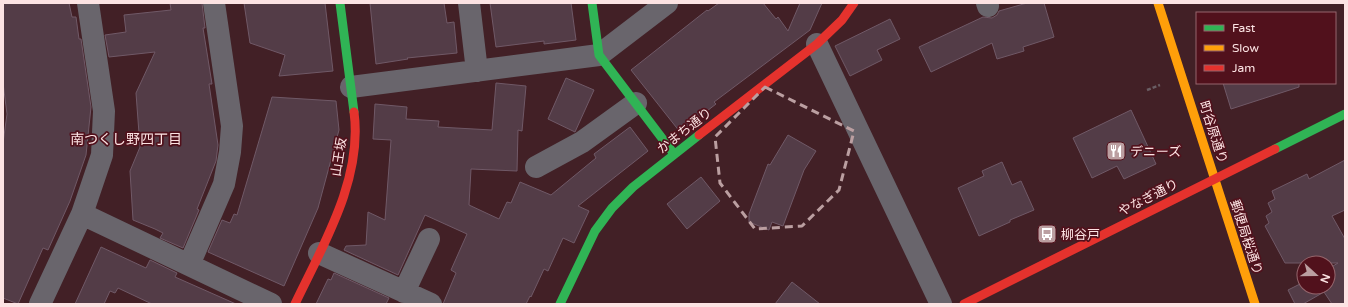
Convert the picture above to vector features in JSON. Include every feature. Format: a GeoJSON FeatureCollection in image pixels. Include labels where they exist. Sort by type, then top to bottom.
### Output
{"type":"FeatureCollection","features":[{"type":"Feature","properties":{"kind":"street"},"geometry":{"type":"LineString","coordinates":[[40,304],[82,214],[102,155],[104,111],[88,3]]}},
{"type":"Feature","properties":{"kind":"street"},"geometry":{"type":"LineString","coordinates":[[189,265],[224,184],[230,152],[232,126],[214,3]]}},
{"type":"Feature","properties":{"kind":"street","name":"山王坂"},"geometry":{"type":"LineString","coordinates":[[295,304],[341,205],[353,165],[356,127],[340,3]]}},
{"type":"Feature","properties":{"kind":"street"},"geometry":{"type":"LineString","coordinates":[[469,3],[477,71]]}},
{"type":"Feature","properties":{"kind":"street"},"geometry":{"type":"LineString","coordinates":[[592,3],[599,55],[674,154]]}},
{"type":"Feature","properties":{"kind":"street"},"geometry":{"type":"LineString","coordinates":[[351,87],[599,55],[668,3]]}},
{"type":"Feature","properties":{"kind":"street","name":"かまち通り"},"geometry":{"type":"LineString","coordinates":[[560,304],[595,231],[612,208],[633,187],[674,154],[833,31],[850,11],[854,3]]}},
{"type":"Feature","properties":{"kind":"street","name":"町谷原通り"},"geometry":{"type":"LineString","coordinates":[[1158,3],[1215,178]]}},
{"type":"Feature","properties":{"kind":"street"},"geometry":{"type":"LineString","coordinates":[[817,44],[941,304]]}},
{"type":"Feature","properties":{"kind":"street"},"geometry":{"type":"LineString","coordinates":[[536,167],[582,142],[636,103]]}},
{"type":"Feature","properties":{"kind":"street","name":"やなぎ通り"},"geometry":{"type":"LineString","coordinates":[[964,304],[1345,114]]}},
{"type":"Feature","properties":{"kind":"street","name":"郵便局桜通り"},"geometry":{"type":"LineString","coordinates":[[1215,178],[1255,304]]}},
{"type":"Feature","properties":{"kind":"street"},"geometry":{"type":"LineString","coordinates":[[82,214],[272,304]]}},
{"type":"Feature","properties":{"kind":"street"},"geometry":{"type":"LineString","coordinates":[[404,292],[429,240]]}},
{"type":"Feature","properties":{"kind":"street"},"geometry":{"type":"LineString","coordinates":[[320,253],[431,304]]}},
{"type":"Feature","properties":{"kind":"highlighted area"},"geometry":{"type":"Polygon","coordinates":[[[765,87],[854,131],[839,190],[802,226],[755,229],[720,183],[715,137],[765,87]]]}},
{"type":"Feature","properties":{"kind":"building"},"geometry":{"type":"Polygon","coordinates":[[[3,3],[69,3],[72,17],[76,17],[79,39],[81,39],[91,107],[86,155],[70,201],[48,250],[43,248],[18,304],[3,298],[3,143],[7,114],[3,83],[3,3]]]}},
{"type":"Feature","properties":{"kind":"building"},"geometry":{"type":"Polygon","coordinates":[[[170,3],[202,3],[205,28],[203,28],[212,84],[209,84],[218,145],[216,161],[197,209],[199,210],[183,248],[160,238],[163,233],[133,220],[130,171],[140,147],[136,93],[155,52],[109,57],[105,35],[126,32],[124,15],[171,10],[170,3]]]}},
{"type":"Feature","properties":{"kind":"building"},"geometry":{"type":"Polygon","coordinates":[[[244,3],[325,3],[333,71],[279,76],[285,55],[250,43],[244,3]]]}},
{"type":"Feature","properties":{"kind":"building"},"geometry":{"type":"Polygon","coordinates":[[[370,3],[444,3],[447,23],[454,22],[457,53],[407,58],[408,59],[376,64],[370,3]]]}},
{"type":"Feature","properties":{"kind":"building"},"geometry":{"type":"Polygon","coordinates":[[[490,3],[571,3],[576,40],[544,44],[544,41],[496,47],[490,3]]]}},
{"type":"Feature","properties":{"kind":"building"},"geometry":{"type":"Polygon","coordinates":[[[719,3],[763,3],[776,19],[778,17],[788,31],[800,3],[822,3],[810,30],[714,102],[716,104],[680,132],[631,70],[707,10],[708,11],[719,3]]]}},
{"type":"Feature","properties":{"kind":"building"},"geometry":{"type":"Polygon","coordinates":[[[1027,3],[1044,3],[1054,37],[1023,47],[1024,51],[997,59],[992,43],[931,72],[919,47],[983,17],[992,18],[997,15],[999,11],[1027,3]]]}},
{"type":"Feature","properties":{"kind":"building"},"geometry":{"type":"Polygon","coordinates":[[[890,19],[900,39],[877,50],[882,60],[850,76],[835,46],[890,19]]]}},
{"type":"Feature","properties":{"kind":"building"},"geometry":{"type":"Polygon","coordinates":[[[566,78],[594,90],[575,132],[548,119],[566,78]]]}},
{"type":"Feature","properties":{"kind":"building"},"geometry":{"type":"Polygon","coordinates":[[[496,83],[526,86],[522,131],[518,130],[517,171],[471,169],[469,205],[499,219],[507,202],[511,203],[520,182],[551,195],[596,158],[594,154],[630,127],[648,151],[578,206],[589,211],[574,243],[563,238],[548,271],[544,269],[531,297],[530,296],[526,304],[443,304],[456,273],[451,270],[467,234],[425,215],[398,275],[344,250],[346,246],[366,245],[368,212],[385,220],[391,140],[373,139],[375,104],[407,107],[406,119],[439,121],[438,127],[492,130],[496,83]]]}},
{"type":"Feature","properties":{"kind":"building"},"geometry":{"type":"Polygon","coordinates":[[[1223,84],[1299,84],[1299,87],[1231,109],[1223,84]]]}},
{"type":"Feature","properties":{"kind":"building"},"geometry":{"type":"Polygon","coordinates":[[[272,97],[336,101],[339,130],[318,208],[284,286],[208,252],[222,220],[230,223],[234,214],[237,215],[272,97]]]}},
{"type":"Feature","properties":{"kind":"building"},"geometry":{"type":"Polygon","coordinates":[[[1131,110],[1156,164],[1124,179],[1117,166],[1092,178],[1073,138],[1131,110]]]}},
{"type":"Feature","properties":{"kind":"building"},"geometry":{"type":"Polygon","coordinates":[[[788,135],[816,151],[804,170],[783,226],[772,222],[769,230],[749,222],[749,214],[768,164],[770,165],[788,135]]]}},
{"type":"Feature","properties":{"kind":"building"},"geometry":{"type":"Polygon","coordinates":[[[1345,160],[1345,210],[1332,216],[1345,239],[1345,304],[1332,304],[1326,295],[1336,295],[1336,264],[1338,263],[1336,263],[1336,255],[1296,255],[1296,263],[1285,263],[1265,226],[1269,223],[1266,216],[1272,212],[1268,203],[1275,199],[1272,191],[1307,174],[1309,179],[1345,160]]]}},
{"type":"Feature","properties":{"kind":"building"},"geometry":{"type":"Polygon","coordinates":[[[1002,162],[1012,185],[1021,181],[1034,210],[1010,220],[1010,222],[979,236],[958,188],[984,176],[982,171],[1002,162]]]}},
{"type":"Feature","properties":{"kind":"building"},"geometry":{"type":"Polygon","coordinates":[[[701,177],[720,201],[687,229],[667,204],[701,177]]]}},
{"type":"Feature","properties":{"kind":"building"},"geometry":{"type":"Polygon","coordinates":[[[101,247],[146,268],[150,260],[177,273],[175,277],[236,304],[152,304],[118,288],[115,293],[110,291],[104,304],[75,304],[101,247]]]}},
{"type":"Feature","properties":{"kind":"building"},"geometry":{"type":"Polygon","coordinates":[[[334,273],[389,298],[386,304],[316,304],[328,279],[331,280],[334,273]]]}},
{"type":"Feature","properties":{"kind":"building"},"geometry":{"type":"Polygon","coordinates":[[[792,282],[820,304],[775,304],[792,282]]]}},
{"type":"Feature","properties":{"kind":"building"},"geometry":{"type":"Polygon","coordinates":[[[1296,286],[1296,295],[1319,295],[1303,304],[1295,304],[1288,290],[1296,286]]]}},
{"type":"Feature","properties":{"kind":"traffic: fast"},"geometry":{"type":"LineString","coordinates":[[340,3],[354,112]]}},
{"type":"Feature","properties":{"kind":"traffic: fast"},"geometry":{"type":"LineString","coordinates":[[592,3],[599,55],[674,154]]}},
{"type":"Feature","properties":{"kind":"traffic: fast"},"geometry":{"type":"LineString","coordinates":[[1275,149],[1345,114]]}},
{"type":"Feature","properties":{"kind":"traffic: fast"},"geometry":{"type":"LineString","coordinates":[[560,304],[595,231],[612,208],[633,187],[699,135]]}},
{"type":"Feature","properties":{"kind":"traffic: slow"},"geometry":{"type":"LineString","coordinates":[[1158,3],[1255,304]]}},
{"type":"Feature","properties":{"kind":"traffic: jam"},"geometry":{"type":"LineString","coordinates":[[699,135],[817,44],[842,20],[854,3]]}},
{"type":"Feature","properties":{"kind":"traffic: jam"},"geometry":{"type":"LineString","coordinates":[[295,304],[328,235],[347,187],[353,162],[355,137],[354,112]]}},
{"type":"Feature","properties":{"kind":"traffic: jam"},"geometry":{"type":"LineString","coordinates":[[964,304],[1275,149]]}},
{"type":"Feature","properties":{"kind":"place","name":"デニーズ"},"geometry":{"type":"Point","coordinates":[1116,151]}},
{"type":"Feature","properties":{"kind":"place","name":"柳谷戸"},"geometry":{"type":"Point","coordinates":[1047,234]}},
{"type":"Feature","properties":{"kind":"district","name":"南つくし野四丁目"},"geometry":{"type":"Point","coordinates":[126,139]}}]}
